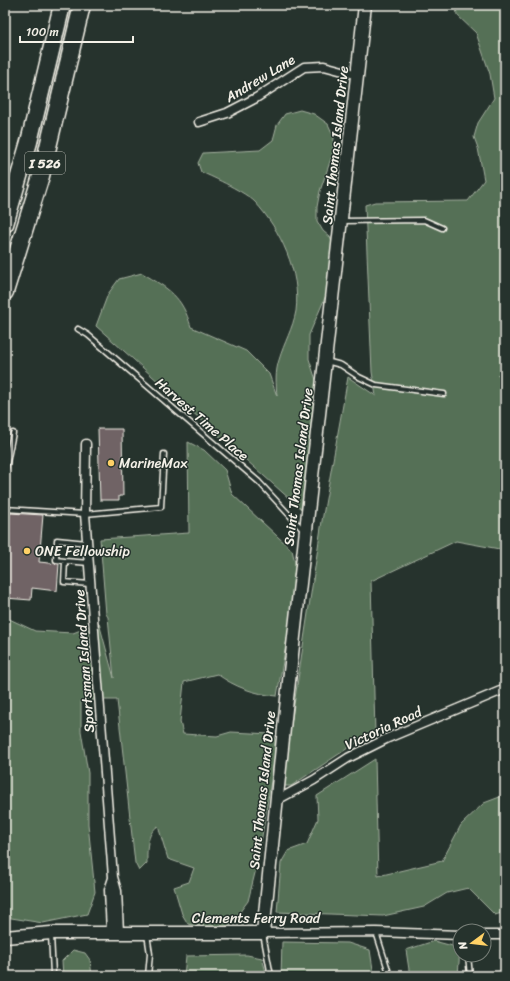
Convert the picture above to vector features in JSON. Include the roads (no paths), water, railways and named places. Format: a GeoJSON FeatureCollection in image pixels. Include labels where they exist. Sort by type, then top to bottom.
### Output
{"type":"FeatureCollection","features":[{"type":"Feature","properties":{"kind":"highway","name":"I 526"},"geometry":{"type":"LineString","coordinates":[[5,224],[29,142],[62,5]]}},
{"type":"Feature","properties":{"kind":"highway","name":"I 526"},"geometry":{"type":"LineString","coordinates":[[5,292],[42,176],[77,32],[82,5]]}},
{"type":"Feature","properties":{"kind":"main road","name":"Saint Thomas Island Drive"},"geometry":{"type":"LineString","coordinates":[[263,933],[276,800],[365,5]]}},
{"type":"Feature","properties":{"kind":"main road","name":"Clements Ferry Road"},"geometry":{"type":"LineString","coordinates":[[5,930],[51,933]]}},
{"type":"Feature","properties":{"kind":"main road","name":"Clements Ferry Road"},"geometry":{"type":"LineString","coordinates":[[5,937],[51,933],[115,932],[263,933]]}},
{"type":"Feature","properties":{"kind":"street","name":"Andrew Lane"},"geometry":{"type":"LineString","coordinates":[[199,122],[228,113],[264,94],[304,66],[324,66],[358,75]]}},
{"type":"Feature","properties":{"kind":"street","name":"Sportsman Island Drive"},"geometry":{"type":"LineString","coordinates":[[86,444],[86,514],[113,877],[109,890],[115,932]]}},
{"type":"Feature","properties":{"kind":"street","name":"Victoria Road"},"geometry":{"type":"LineString","coordinates":[[276,800],[314,780],[348,758],[388,738],[505,689]]}},
{"type":"Feature","properties":{"kind":"street","name":"Clements Ferry Road"},"geometry":{"type":"LineString","coordinates":[[263,933],[376,932],[452,935]]}},
{"type":"Feature","properties":{"kind":"street"},"geometry":{"type":"LineString","coordinates":[[492,935],[505,935]]}},
{"type":"Feature","properties":{"kind":"lane"},"geometry":{"type":"LineString","coordinates":[[341,221],[424,220],[442,228]]}},
{"type":"Feature","properties":{"kind":"lane","name":"Harvest Time Place"},"geometry":{"type":"LineString","coordinates":[[78,329],[88,334],[259,482],[306,533]]}},
{"type":"Feature","properties":{"kind":"lane"},"geometry":{"type":"LineString","coordinates":[[325,361],[340,365],[359,377],[376,385],[444,394]]}},
{"type":"Feature","properties":{"kind":"lane"},"geometry":{"type":"LineString","coordinates":[[5,472],[13,433]]}},
{"type":"Feature","properties":{"kind":"lane"},"geometry":{"type":"LineString","coordinates":[[5,509],[86,514],[161,507],[164,454]]}},
{"type":"Feature","properties":{"kind":"lane"},"geometry":{"type":"LineString","coordinates":[[88,543],[57,540],[56,560],[89,563]]}},
{"type":"Feature","properties":{"kind":"lane"},"geometry":{"type":"LineString","coordinates":[[65,561],[64,582],[91,584]]}},
{"type":"Feature","properties":{"kind":"lane"},"geometry":{"type":"LineString","coordinates":[[147,932],[150,954],[148,976]]}},
{"type":"Feature","properties":{"kind":"lane"},"geometry":{"type":"LineString","coordinates":[[376,932],[390,976]]}},
{"type":"Feature","properties":{"kind":"lane"},"geometry":{"type":"LineString","coordinates":[[51,933],[53,974]]}},
{"type":"Feature","properties":{"kind":"lane"},"geometry":{"type":"LineString","coordinates":[[263,933],[271,976]]}},
{"type":"Feature","properties":{"kind":"lane"},"geometry":{"type":"LineString","coordinates":[[469,963],[470,976]]}},
{"type":"Feature","properties":{"kind":"place","name":"MarineMax"},"geometry":{"type":"Point","coordinates":[111,463]}},
{"type":"Feature","properties":{"kind":"place","name":"ONE Fellowship"},"geometry":{"type":"Point","coordinates":[27,551]}}]}
